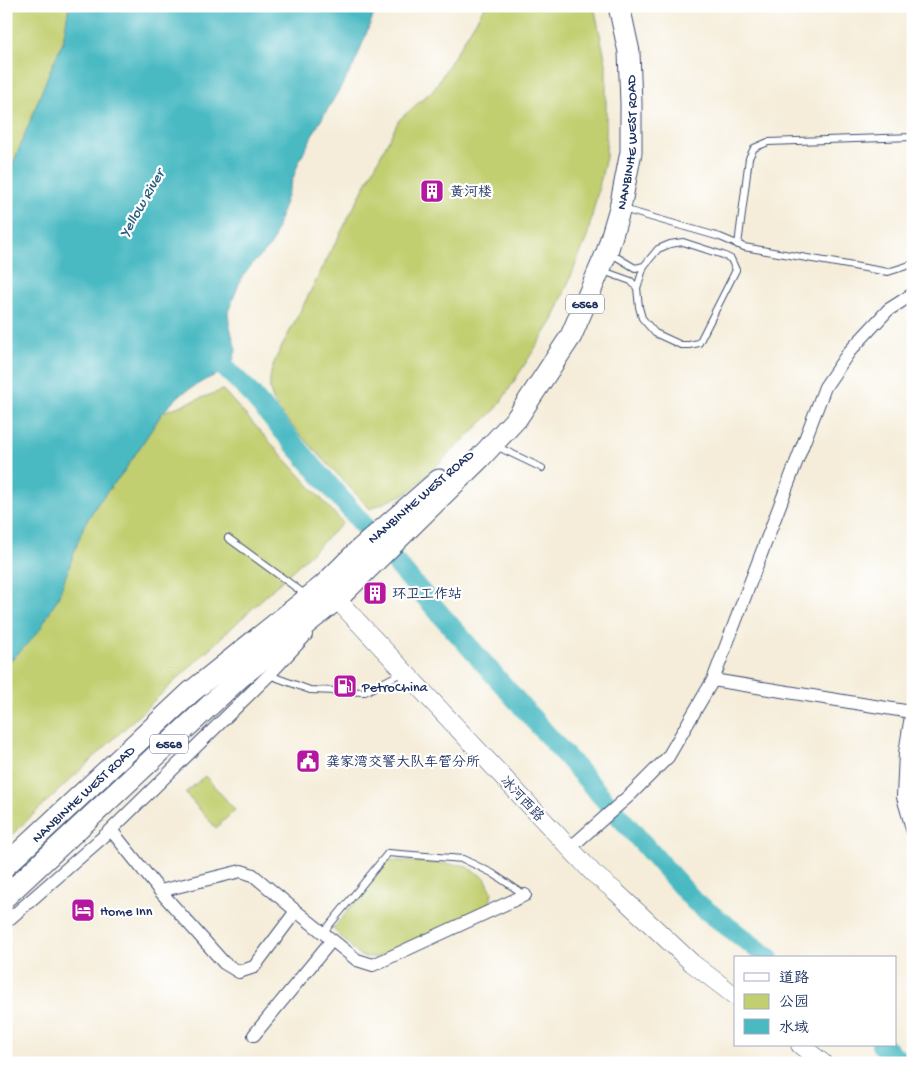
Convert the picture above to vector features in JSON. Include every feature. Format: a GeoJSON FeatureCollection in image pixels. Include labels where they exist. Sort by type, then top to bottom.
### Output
{"type":"FeatureCollection","features":[{"type":"Feature","properties":{"kind":"highway","name":"NANBINHE WEST ROAD"},"geometry":{"type":"LineString","coordinates":[[6,896],[239,678],[324,594],[365,558],[511,413],[563,332],[597,250],[608,206],[618,150],[621,102],[620,55],[609,6]]}},
{"type":"Feature","properties":{"kind":"highway","name":"NANBINHE WEST ROAD"},"geometry":{"type":"LineString","coordinates":[[390,534],[492,445],[517,418],[571,336],[604,261],[620,208],[631,152],[629,52],[619,6]]}},
{"type":"Feature","properties":{"kind":"highway","name":"NANBINHE WEST ROAD"},"geometry":{"type":"LineString","coordinates":[[6,865],[191,692],[324,594]]}},
{"type":"Feature","properties":{"kind":"main road","name":"冰河西路"},"geometry":{"type":"LineString","coordinates":[[324,594],[405,672],[593,873],[692,963],[734,995]]}},
{"type":"Feature","properties":{"kind":"main road"},"geometry":{"type":"LineString","coordinates":[[801,1046],[823,1063]]}},
{"type":"Feature","properties":{"kind":"street"},"geometry":{"type":"LineString","coordinates":[[570,848],[631,794],[668,757],[713,680],[825,388],[849,352],[888,310],[913,294]]}},
{"type":"Feature","properties":{"kind":"street","name":"NANBINHE WEST ROAD"},"geometry":{"type":"LineString","coordinates":[[6,922],[112,830],[269,675],[324,594]]}},
{"type":"Feature","properties":{"kind":"street"},"geometry":{"type":"LineString","coordinates":[[713,680],[912,707],[905,753],[903,797],[913,832]]}},
{"type":"Feature","properties":{"kind":"street"},"geometry":{"type":"LineString","coordinates":[[112,830],[160,891],[224,963],[240,972],[254,966],[296,911]]}},
{"type":"Feature","properties":{"kind":"street"},"geometry":{"type":"LineString","coordinates":[[160,891],[241,871],[253,875],[357,960],[373,965],[525,894]]}},
{"type":"Feature","properties":{"kind":"street"},"geometry":{"type":"LineString","coordinates":[[254,1035],[328,937]]}},
{"type":"Feature","properties":{"kind":"lane"},"geometry":{"type":"LineString","coordinates":[[738,245],[749,158],[754,148],[768,142],[913,137]]}},
{"type":"Feature","properties":{"kind":"lane"},"geometry":{"type":"LineString","coordinates":[[620,208],[720,237],[744,247],[888,272],[913,264]]}},
{"type":"Feature","properties":{"kind":"lane"},"geometry":{"type":"LineString","coordinates":[[683,242],[723,255],[731,260],[736,270],[699,343],[689,346],[681,345],[655,333],[642,318],[637,288],[644,266],[658,249],[670,244],[683,242]]}},
{"type":"Feature","properties":{"kind":"lane"},"geometry":{"type":"LineString","coordinates":[[604,261],[635,268],[644,266]]}},
{"type":"Feature","properties":{"kind":"lane"},"geometry":{"type":"LineString","coordinates":[[604,261],[631,281],[637,288]]}},
{"type":"Feature","properties":{"kind":"lane"},"geometry":{"type":"LineString","coordinates":[[492,445],[542,468]]}},
{"type":"Feature","properties":{"kind":"lane"},"geometry":{"type":"LineString","coordinates":[[228,538],[324,594]]}},
{"type":"Feature","properties":{"kind":"lane"},"geometry":{"type":"LineString","coordinates":[[269,675],[310,690],[365,692],[405,672]]}},
{"type":"Feature","properties":{"kind":"lane"},"geometry":{"type":"LineString","coordinates":[[328,937],[388,853],[463,859],[492,873],[525,894]]}},
{"type":"Feature","properties":{"kind":"green space"},"geometry":{"type":"Polygon","coordinates":[[[6,6],[69,6],[63,42],[6,182],[6,6]]]}},
{"type":"Feature","properties":{"kind":"green space"},"geometry":{"type":"Polygon","coordinates":[[[485,6],[594,6],[606,63],[606,157],[587,237],[553,320],[497,408],[409,492],[370,509],[282,415],[271,394],[271,374],[276,358],[399,120],[434,89],[485,6]]]}},
{"type":"Feature","properties":{"kind":"green space"},"geometry":{"type":"Polygon","coordinates":[[[223,390],[343,523],[6,840],[6,662],[15,657],[74,552],[84,525],[98,503],[125,470],[163,412],[223,390]]]}},
{"type":"Feature","properties":{"kind":"green space"},"geometry":{"type":"Polygon","coordinates":[[[205,776],[235,810],[216,828],[185,793],[205,776]]]}},
{"type":"Feature","properties":{"kind":"green space"},"geometry":{"type":"Polygon","coordinates":[[[388,860],[463,865],[485,878],[492,892],[489,908],[375,958],[360,956],[333,929],[388,860]]]}},
{"type":"Feature","properties":{"kind":"water","name":"Yellow River"},"geometry":{"type":"Polygon","coordinates":[[[69,6],[377,6],[354,65],[314,132],[298,164],[273,241],[241,279],[228,312],[236,350],[233,361],[227,370],[181,394],[163,412],[125,470],[98,503],[84,525],[58,598],[39,631],[15,657],[6,662],[6,182],[63,42],[69,6]]]}},
{"type":"Feature","properties":{"kind":"waterway"},"geometry":{"type":"LineString","coordinates":[[206,353],[245,387],[427,599],[694,901],[766,956]]}},
{"type":"Feature","properties":{"kind":"waterway"},"geometry":{"type":"LineString","coordinates":[[882,1046],[903,1063]]}},
{"type":"Feature","properties":{"kind":"place","name":"黄河楼"},"geometry":{"type":"Point","coordinates":[432,191]}},
{"type":"Feature","properties":{"kind":"place","name":"环卫工作站"},"geometry":{"type":"Point","coordinates":[375,593]}},
{"type":"Feature","properties":{"kind":"place","name":"PetroChina"},"geometry":{"type":"Point","coordinates":[345,686]}},
{"type":"Feature","properties":{"kind":"place","name":"龚家湾交警大队车管分所"},"geometry":{"type":"Point","coordinates":[308,761]}},
{"type":"Feature","properties":{"kind":"place","name":"Home Inn"},"geometry":{"type":"Point","coordinates":[83,910]}}]}
